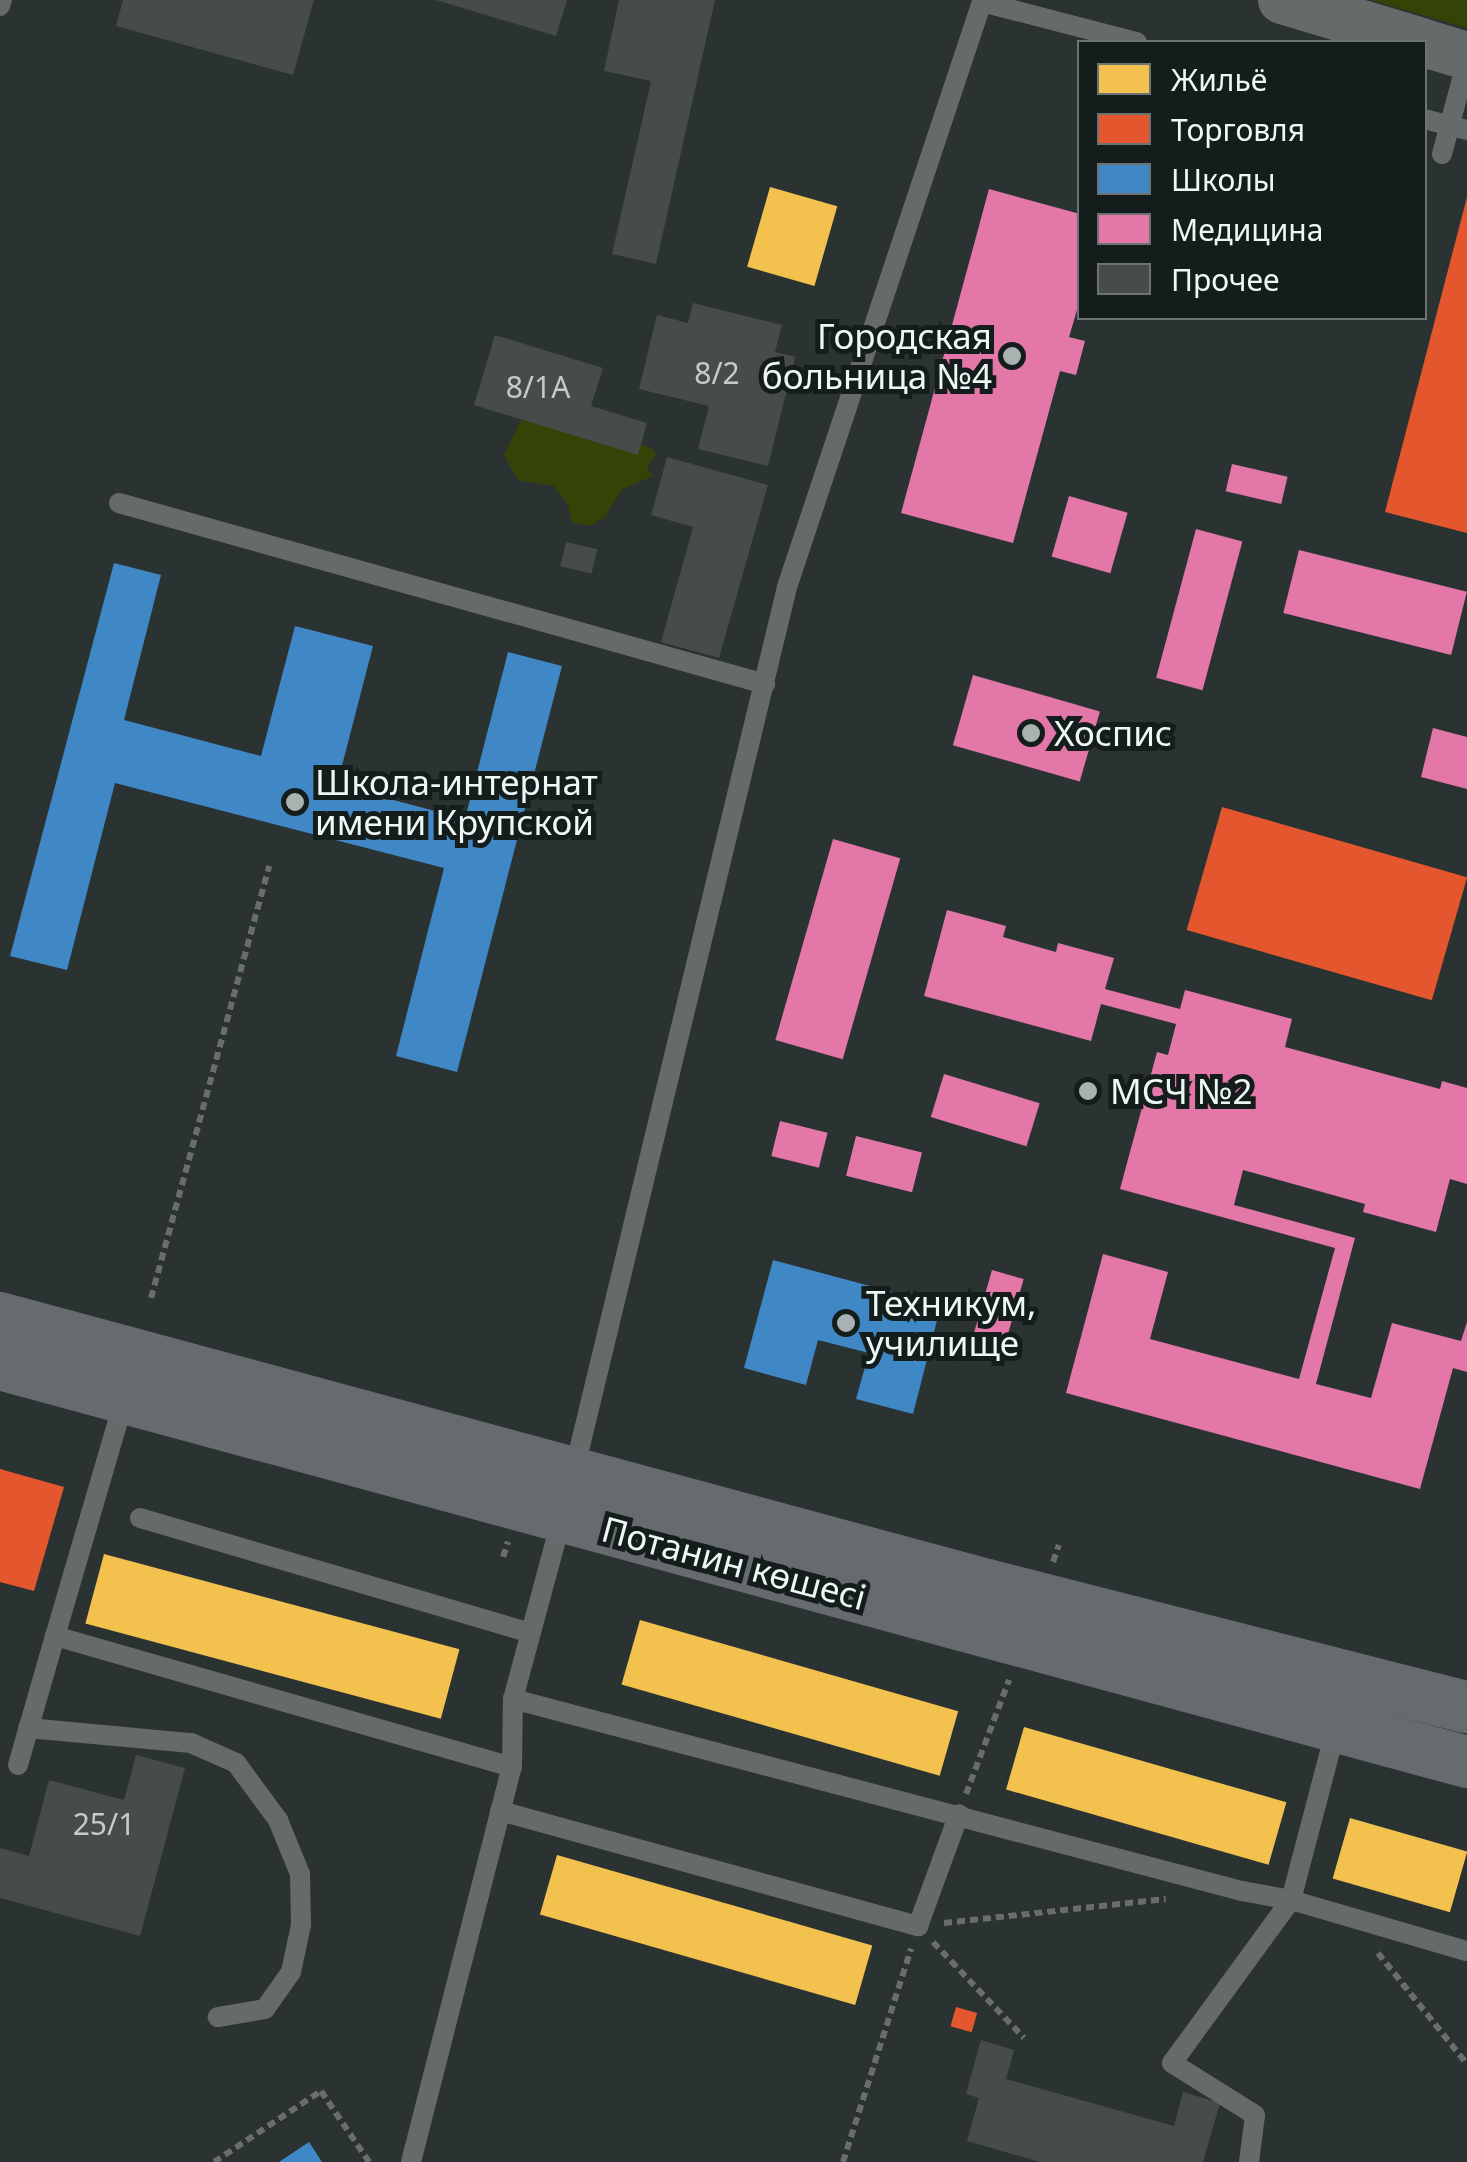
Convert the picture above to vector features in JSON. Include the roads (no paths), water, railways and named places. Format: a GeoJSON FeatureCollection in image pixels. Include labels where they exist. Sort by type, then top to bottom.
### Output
{"type":"FeatureCollection","features":[{"type":"Feature","properties":{"kind":"main road","name":"Потанин көшесі"},"geometry":{"type":"LineString","coordinates":[[0,1318],[1007,1634],[1467,1762]]}},
{"type":"Feature","properties":{"kind":"main road","name":"Потанин көшесі"},"geometry":{"type":"LineString","coordinates":[[0,1364],[1467,1707]]}},
{"type":"Feature","properties":{"kind":"street"},"geometry":{"type":"LineString","coordinates":[[1282,0],[1413,40]]}},
{"type":"Feature","properties":{"kind":"street"},"geometry":{"type":"LineString","coordinates":[[1427,44],[1467,58]]}},
{"type":"Feature","properties":{"kind":"lane"},"geometry":{"type":"LineString","coordinates":[[411,2162],[512,1767],[513,1699],[568,1495],[787,587],[982,2],[1129,40]]}},
{"type":"Feature","properties":{"kind":"lane"},"geometry":{"type":"LineString","coordinates":[[1442,154],[1458,128],[1467,58]]}},
{"type":"Feature","properties":{"kind":"lane"},"geometry":{"type":"LineString","coordinates":[[1427,120],[1458,128]]}},
{"type":"Feature","properties":{"kind":"lane"},"geometry":{"type":"LineString","coordinates":[[118,502],[764,684]]}},
{"type":"Feature","properties":{"kind":"lane"},"geometry":{"type":"LineString","coordinates":[[18,1764],[125,1395]]}},
{"type":"Feature","properties":{"kind":"lane"},"geometry":{"type":"LineString","coordinates":[[140,1518],[530,1634]]}},
{"type":"Feature","properties":{"kind":"lane"},"geometry":{"type":"LineString","coordinates":[[55,1636],[512,1767]]}},
{"type":"Feature","properties":{"kind":"lane"},"geometry":{"type":"LineString","coordinates":[[513,1699],[1242,1891],[1291,1900],[1467,1951]]}},
{"type":"Feature","properties":{"kind":"lane"},"geometry":{"type":"LineString","coordinates":[[28,1728],[191,1743],[236,1763],[278,1820],[300,1874],[301,1925],[291,1972],[265,2009],[218,2017]]}},
{"type":"Feature","properties":{"kind":"lane"},"geometry":{"type":"LineString","coordinates":[[1249,2162],[1255,2116],[1172,2062],[1291,1900],[1336,1728]]}},
{"type":"Feature","properties":{"kind":"lane"},"geometry":{"type":"LineString","coordinates":[[500,1812],[918,1926],[958,1814]]}},
{"type":"Feature","properties":{"kind":"place","name":"Городская больница №4"},"geometry":{"type":"Point","coordinates":[1012,356]}},
{"type":"Feature","properties":{"kind":"place","name":"Хоспис"},"geometry":{"type":"Point","coordinates":[1031,733]}},
{"type":"Feature","properties":{"kind":"place","name":"Школа-интернат имени Крупской"},"geometry":{"type":"Point","coordinates":[295,802]}},
{"type":"Feature","properties":{"kind":"place","name":"МСЧ №2"},"geometry":{"type":"Point","coordinates":[1088,1091]}},
{"type":"Feature","properties":{"kind":"place","name":"Техникум, училище"},"geometry":{"type":"Point","coordinates":[846,1323]}}]}
